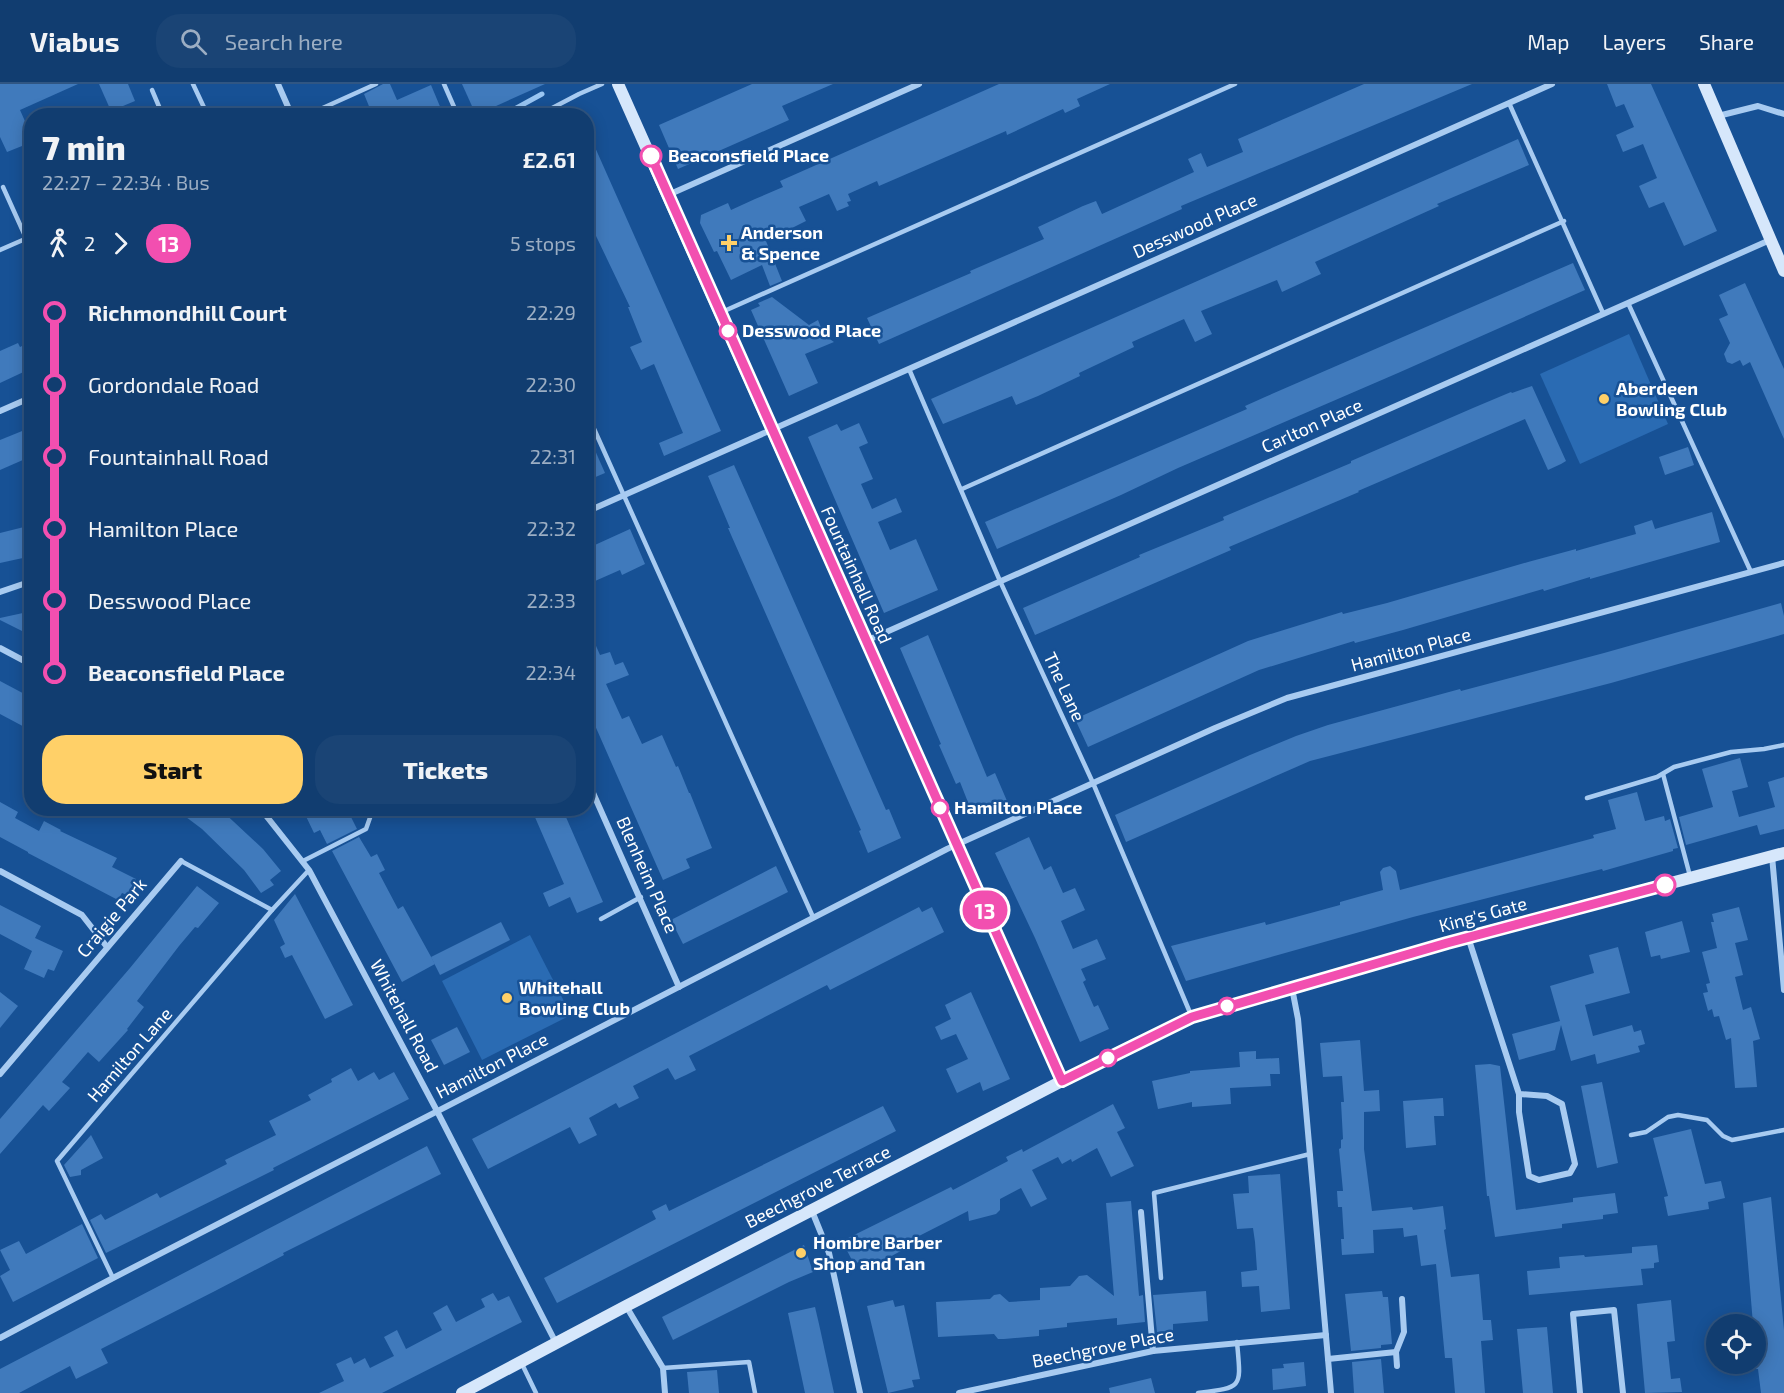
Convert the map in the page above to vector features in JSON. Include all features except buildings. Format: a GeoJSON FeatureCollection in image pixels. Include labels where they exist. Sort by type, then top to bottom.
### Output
{"type":"FeatureCollection","features":[{"type":"Feature","properties":{"kind":"street"},"geometry":{"type":"LineString","coordinates":[[278,84],[288,108]]}},
{"type":"Feature","properties":{"kind":"street","name":"Fountainhall Road"},"geometry":{"type":"LineString","coordinates":[[618,84],[1062,1081]]}},
{"type":"Feature","properties":{"kind":"street"},"geometry":{"type":"LineString","coordinates":[[668,195],[919,84]]}},
{"type":"Feature","properties":{"kind":"street","name":"Desswood Place"},"geometry":{"type":"LineString","coordinates":[[594,509],[1552,84]]}},
{"type":"Feature","properties":{"kind":"street"},"geometry":{"type":"LineString","coordinates":[[1704,84],[1784,271]]}},
{"type":"Feature","properties":{"kind":"street"},"geometry":{"type":"LineString","coordinates":[[1718,116],[1758,106],[1784,114]]}},
{"type":"Feature","properties":{"kind":"street","name":"Carlton Place"},"geometry":{"type":"LineString","coordinates":[[866,641],[1770,240]]}},
{"type":"Feature","properties":{"kind":"street"},"geometry":{"type":"LineString","coordinates":[[0,411],[24,400]]}},
{"type":"Feature","properties":{"kind":"street","name":"Hamilton Place"},"geometry":{"type":"LineString","coordinates":[[0,1338],[112,1278],[956,844],[1287,698],[1784,563]]}},
{"type":"Feature","properties":{"kind":"street"},"geometry":{"type":"LineString","coordinates":[[0,592],[24,584]]}},
{"type":"Feature","properties":{"kind":"street"},"geometry":{"type":"LineString","coordinates":[[0,648],[24,661]]}},
{"type":"Feature","properties":{"kind":"street","name":"Blenheim Place"},"geometry":{"type":"LineString","coordinates":[[594,794],[680,987]]}},
{"type":"Feature","properties":{"kind":"street","name":"Whitehall Road"},"geometry":{"type":"LineString","coordinates":[[266,816],[309,870],[437,1111],[556,1343]]}},
{"type":"Feature","properties":{"kind":"street"},"geometry":{"type":"LineString","coordinates":[[1778,855],[1784,990]]}},
{"type":"Feature","properties":{"kind":"street","name":"King's Gate"},"geometry":{"type":"LineString","coordinates":[[1192,1017],[1468,937],[1778,855]]}},
{"type":"Feature","properties":{"kind":"street","name":"Craigie Park"},"geometry":{"type":"LineString","coordinates":[[0,1074],[181,861]]}},
{"type":"Feature","properties":{"kind":"street"},"geometry":{"type":"LineString","coordinates":[[0,871],[82,915],[108,947]]}},
{"type":"Feature","properties":{"kind":"street"},"geometry":{"type":"LineString","coordinates":[[1468,937],[1519,1094],[1519,1112],[1529,1176],[1539,1180],[1570,1173],[1574,1170],[1575,1164],[1562,1104],[1547,1096],[1519,1094]]}},
{"type":"Feature","properties":{"kind":"street"},"geometry":{"type":"LineString","coordinates":[[1291,987],[1298,1019],[1330,1393]]}},
{"type":"Feature","properties":{"kind":"street","name":"Beechgrove Terrace"},"geometry":{"type":"LineString","coordinates":[[462,1393],[1062,1081],[1192,1017]]}},
{"type":"Feature","properties":{"kind":"street"},"geometry":{"type":"LineString","coordinates":[[812,1211],[830,1254],[860,1393]]}},
{"type":"Feature","properties":{"kind":"street"},"geometry":{"type":"LineString","coordinates":[[1141,1212],[1153,1351]]}},
{"type":"Feature","properties":{"kind":"street"},"geometry":{"type":"LineString","coordinates":[[1397,1366],[1396,1352],[1404,1332],[1402,1299]]}},
{"type":"Feature","properties":{"kind":"street"},"geometry":{"type":"LineString","coordinates":[[626,1306],[663,1368],[666,1393]]}},
{"type":"Feature","properties":{"kind":"street"},"geometry":{"type":"LineString","coordinates":[[1580,1393],[1573,1314],[1614,1310],[1623,1393]]}},
{"type":"Feature","properties":{"kind":"street","name":"Beechgrove Place"},"geometry":{"type":"LineString","coordinates":[[959,1393],[1153,1351],[1326,1335]]}},
{"type":"Feature","properties":{"kind":"street"},"geometry":{"type":"LineString","coordinates":[[1328,1359],[1396,1352]]}},
{"type":"Feature","properties":{"kind":"lane"},"geometry":{"type":"LineString","coordinates":[[194,84],[204,108]]}},
{"type":"Feature","properties":{"kind":"lane"},"geometry":{"type":"LineString","coordinates":[[323,108],[376,84]]}},
{"type":"Feature","properties":{"kind":"lane"},"geometry":{"type":"LineString","coordinates":[[444,84],[454,108]]}},
{"type":"Feature","properties":{"kind":"lane"},"geometry":{"type":"LineString","coordinates":[[552,108],[602,84]]}},
{"type":"Feature","properties":{"kind":"lane"},"geometry":{"type":"LineString","coordinates":[[720,313],[1235,84]]}},
{"type":"Feature","properties":{"kind":"lane"},"geometry":{"type":"LineString","coordinates":[[152,90],[160,108]]}},
{"type":"Feature","properties":{"kind":"lane"},"geometry":{"type":"LineString","coordinates":[[1509,103],[1603,313]]}},
{"type":"Feature","properties":{"kind":"lane"},"geometry":{"type":"LineString","coordinates":[[3,187],[24,227]]}},
{"type":"Feature","properties":{"kind":"lane"},"geometry":{"type":"LineString","coordinates":[[962,489],[1563,221]]}},
{"type":"Feature","properties":{"kind":"lane"},"geometry":{"type":"LineString","coordinates":[[0,250],[24,239]]}},
{"type":"Feature","properties":{"kind":"lane"},"geometry":{"type":"LineString","coordinates":[[1628,303],[1751,572]]}},
{"type":"Feature","properties":{"kind":"lane","name":"The Lane"},"geometry":{"type":"LineString","coordinates":[[909,369],[1000,581],[1093,783],[1192,1017]]}},
{"type":"Feature","properties":{"kind":"lane"},"geometry":{"type":"LineString","coordinates":[[594,429],[813,917]]}},
{"type":"Feature","properties":{"kind":"lane"},"geometry":{"type":"LineString","coordinates":[[1587,798],[1663,774],[1674,767],[1731,752],[1764,749],[1784,744]]}},
{"type":"Feature","properties":{"kind":"lane"},"geometry":{"type":"LineString","coordinates":[[1663,774],[1691,879]]}},
{"type":"Feature","properties":{"kind":"lane"},"geometry":{"type":"LineString","coordinates":[[303,861],[366,829],[369,816]]}},
{"type":"Feature","properties":{"kind":"lane","name":"Craigie Park"},"geometry":{"type":"LineString","coordinates":[[181,861],[272,910]]}},
{"type":"Feature","properties":{"kind":"lane","name":"Hamilton Lane"},"geometry":{"type":"LineString","coordinates":[[112,1278],[57,1161],[309,870]]}},
{"type":"Feature","properties":{"kind":"lane"},"geometry":{"type":"LineString","coordinates":[[601,919],[641,897]]}},
{"type":"Feature","properties":{"kind":"lane"},"geometry":{"type":"LineString","coordinates":[[1631,1135],[1646,1132],[1668,1118],[1678,1115],[1707,1120],[1723,1136],[1732,1140],[1784,1130]]}},
{"type":"Feature","properties":{"kind":"lane"},"geometry":{"type":"LineString","coordinates":[[1161,1278],[1154,1193],[1310,1154]]}},
{"type":"Feature","properties":{"kind":"lane"},"geometry":{"type":"LineString","coordinates":[[1197,1393],[1230,1389],[1237,1383],[1239,1373],[1237,1342]]}},
{"type":"Feature","properties":{"kind":"lane"},"geometry":{"type":"LineString","coordinates":[[520,1362],[536,1393]]}},
{"type":"Feature","properties":{"kind":"lane"},"geometry":{"type":"LineString","coordinates":[[663,1368],[748,1362],[755,1393]]}},
{"type":"Feature","properties":{"kind":"shaded area","name":"Aberdeen Bowling Club"},"geometry":{"type":"Polygon","coordinates":[[[1629,334],[1668,424],[1580,464],[1540,374],[1629,334]]]}},
{"type":"Feature","properties":{"kind":"shaded area","name":"Whitehall Bowling Club"},"geometry":{"type":"Polygon","coordinates":[[[530,935],[571,1015],[482,1060],[442,981],[530,935]]]}},
{"type":"Feature","properties":{"kind":"waterway"},"geometry":{"type":"LineString","coordinates":[[517,108],[542,94]]}},
{"type":"Feature","properties":{"kind":"bus line","name":"13"},"geometry":{"type":"LineString","coordinates":[[651,156],[1062,1081],[1192,1017],[1447,943],[1665,885]]}},
{"type":"Feature","properties":{"kind":"place","name":"Beaconsfield Place"},"geometry":{"type":"Point","coordinates":[651,156]}},
{"type":"Feature","properties":{"kind":"place","name":"Anderson & Spence"},"geometry":{"type":"Point","coordinates":[729,243]}},
{"type":"Feature","properties":{"kind":"place","name":"Desswood Place"},"geometry":{"type":"Point","coordinates":[728,331]}},
{"type":"Feature","properties":{"kind":"place","name":"Aberdeen Bowling Club"},"geometry":{"type":"Point","coordinates":[1604,399]}},
{"type":"Feature","properties":{"kind":"place","name":"Hamilton Place"},"geometry":{"type":"Point","coordinates":[940,808]}},
{"type":"Feature","properties":{"kind":"place","name":"Whitehall Bowling Club"},"geometry":{"type":"Point","coordinates":[507,998]}},
{"type":"Feature","properties":{"kind":"place","name":"Hombre Barber Shop and Tan"},"geometry":{"type":"Point","coordinates":[801,1253]}}]}
